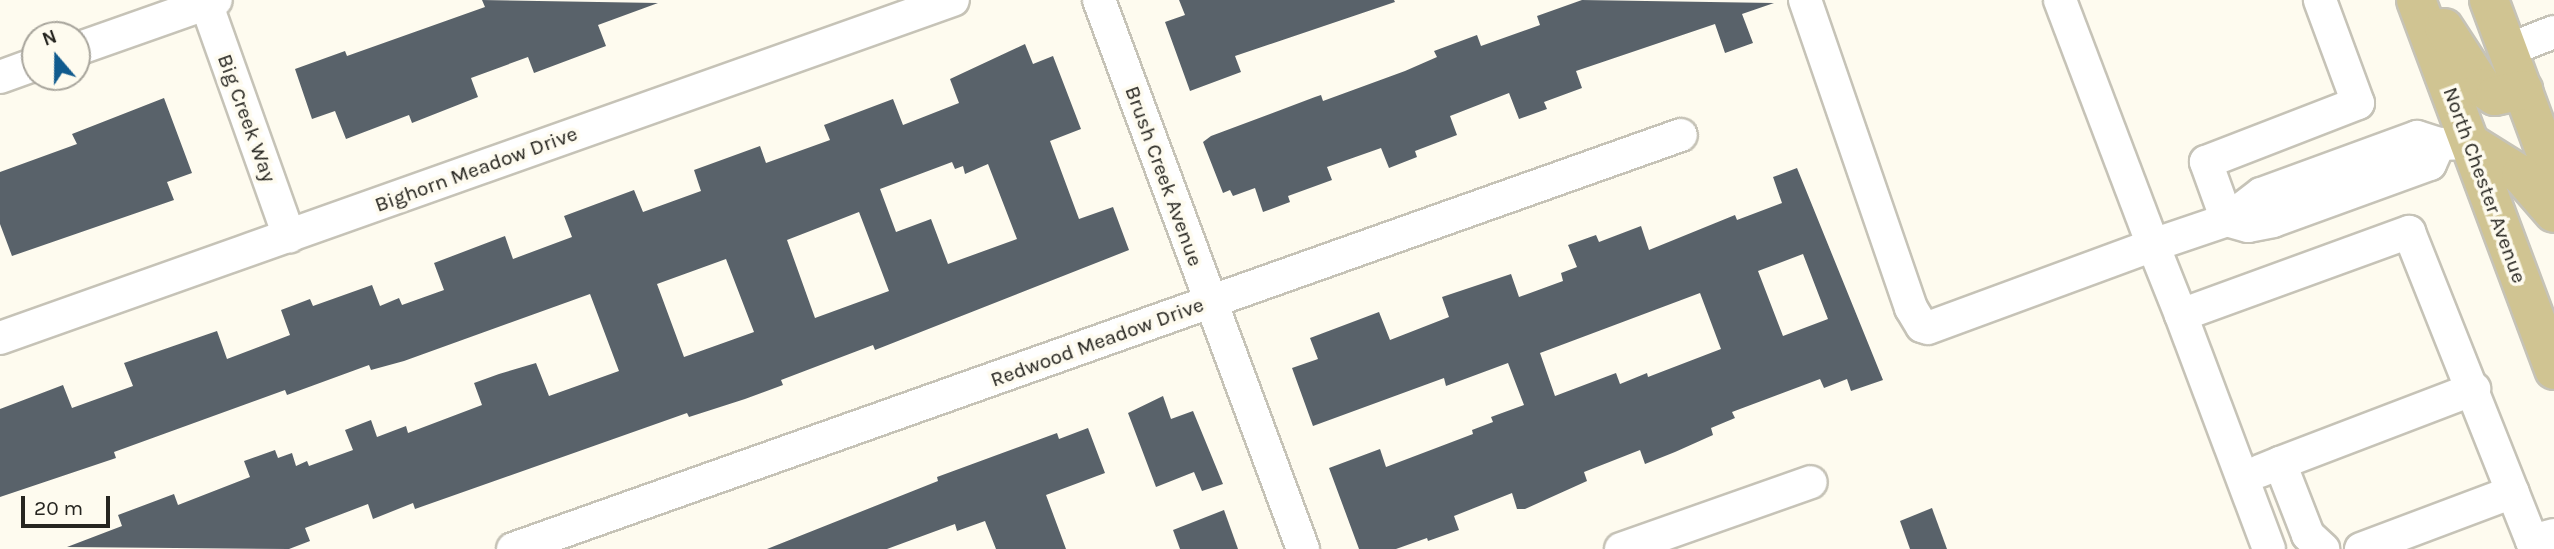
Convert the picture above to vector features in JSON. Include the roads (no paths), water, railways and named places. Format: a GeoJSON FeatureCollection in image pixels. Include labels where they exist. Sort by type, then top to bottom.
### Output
{"type":"FeatureCollection","features":[{"type":"Feature","properties":{"kind":"main road","name":"North Chester Avenue"},"geometry":{"type":"LineString","coordinates":[[2416,0],[2455,144],[2554,370]]}},
{"type":"Feature","properties":{"kind":"main road"},"geometry":{"type":"LineString","coordinates":[[2426,0],[2483,88],[2495,96],[2537,107]]}},
{"type":"Feature","properties":{"kind":"main road"},"geometry":{"type":"LineString","coordinates":[[2489,0],[2508,50],[2537,107],[2554,175]]}},
{"type":"Feature","properties":{"kind":"main road"},"geometry":{"type":"LineString","coordinates":[[2455,144],[2521,175],[2554,213]]}},
{"type":"Feature","properties":{"kind":"street","name":"Bighorn Meadow Drive"},"geometry":{"type":"LineString","coordinates":[[0,338],[953,0]]}},
{"type":"Feature","properties":{"kind":"street","name":"Brush Creek Avenue"},"geometry":{"type":"LineString","coordinates":[[1099,0],[1303,549]]}},
{"type":"Feature","properties":{"kind":"street"},"geometry":{"type":"LineString","coordinates":[[1805,0],[1911,308],[1922,326],[1953,319],[2227,220],[2261,194],[2336,164],[2417,137],[2455,144]]}},
{"type":"Feature","properties":{"kind":"street"},"geometry":{"type":"LineString","coordinates":[[2060,0],[2269,549]]}},
{"type":"Feature","properties":{"kind":"street"},"geometry":{"type":"LineString","coordinates":[[2227,220],[2206,162],[2358,103],[2320,0]]}},
{"type":"Feature","properties":{"kind":"street","name":"Big Creek Way"},"geometry":{"type":"LineString","coordinates":[[209,1],[289,236]]}},
{"type":"Feature","properties":{"kind":"street"},"geometry":{"type":"LineString","coordinates":[[91,44],[209,1]]}},
{"type":"Feature","properties":{"kind":"street"},"geometry":{"type":"LineString","coordinates":[[2508,50],[2554,32]]}},
{"type":"Feature","properties":{"kind":"street"},"geometry":{"type":"LineString","coordinates":[[0,76],[21,69]]}},
{"type":"Feature","properties":{"kind":"street","name":"Redwood Meadow Drive"},"geometry":{"type":"LineString","coordinates":[[513,549],[1681,135]]}},
{"type":"Feature","properties":{"kind":"street"},"geometry":{"type":"LineString","coordinates":[[2181,315],[2405,231],[2411,235],[2533,542]]}},
{"type":"Feature","properties":{"kind":"street"},"geometry":{"type":"LineString","coordinates":[[2243,478],[2474,389]]}},
{"type":"Feature","properties":{"kind":"street"},"geometry":{"type":"LineString","coordinates":[[2280,463],[2308,536],[2323,549]]}},
{"type":"Feature","properties":{"kind":"street"},"geometry":{"type":"LineString","coordinates":[[1621,549],[1811,482]]}},
{"type":"Feature","properties":{"kind":"street"},"geometry":{"type":"LineString","coordinates":[[2361,549],[2513,492]]}}]}
